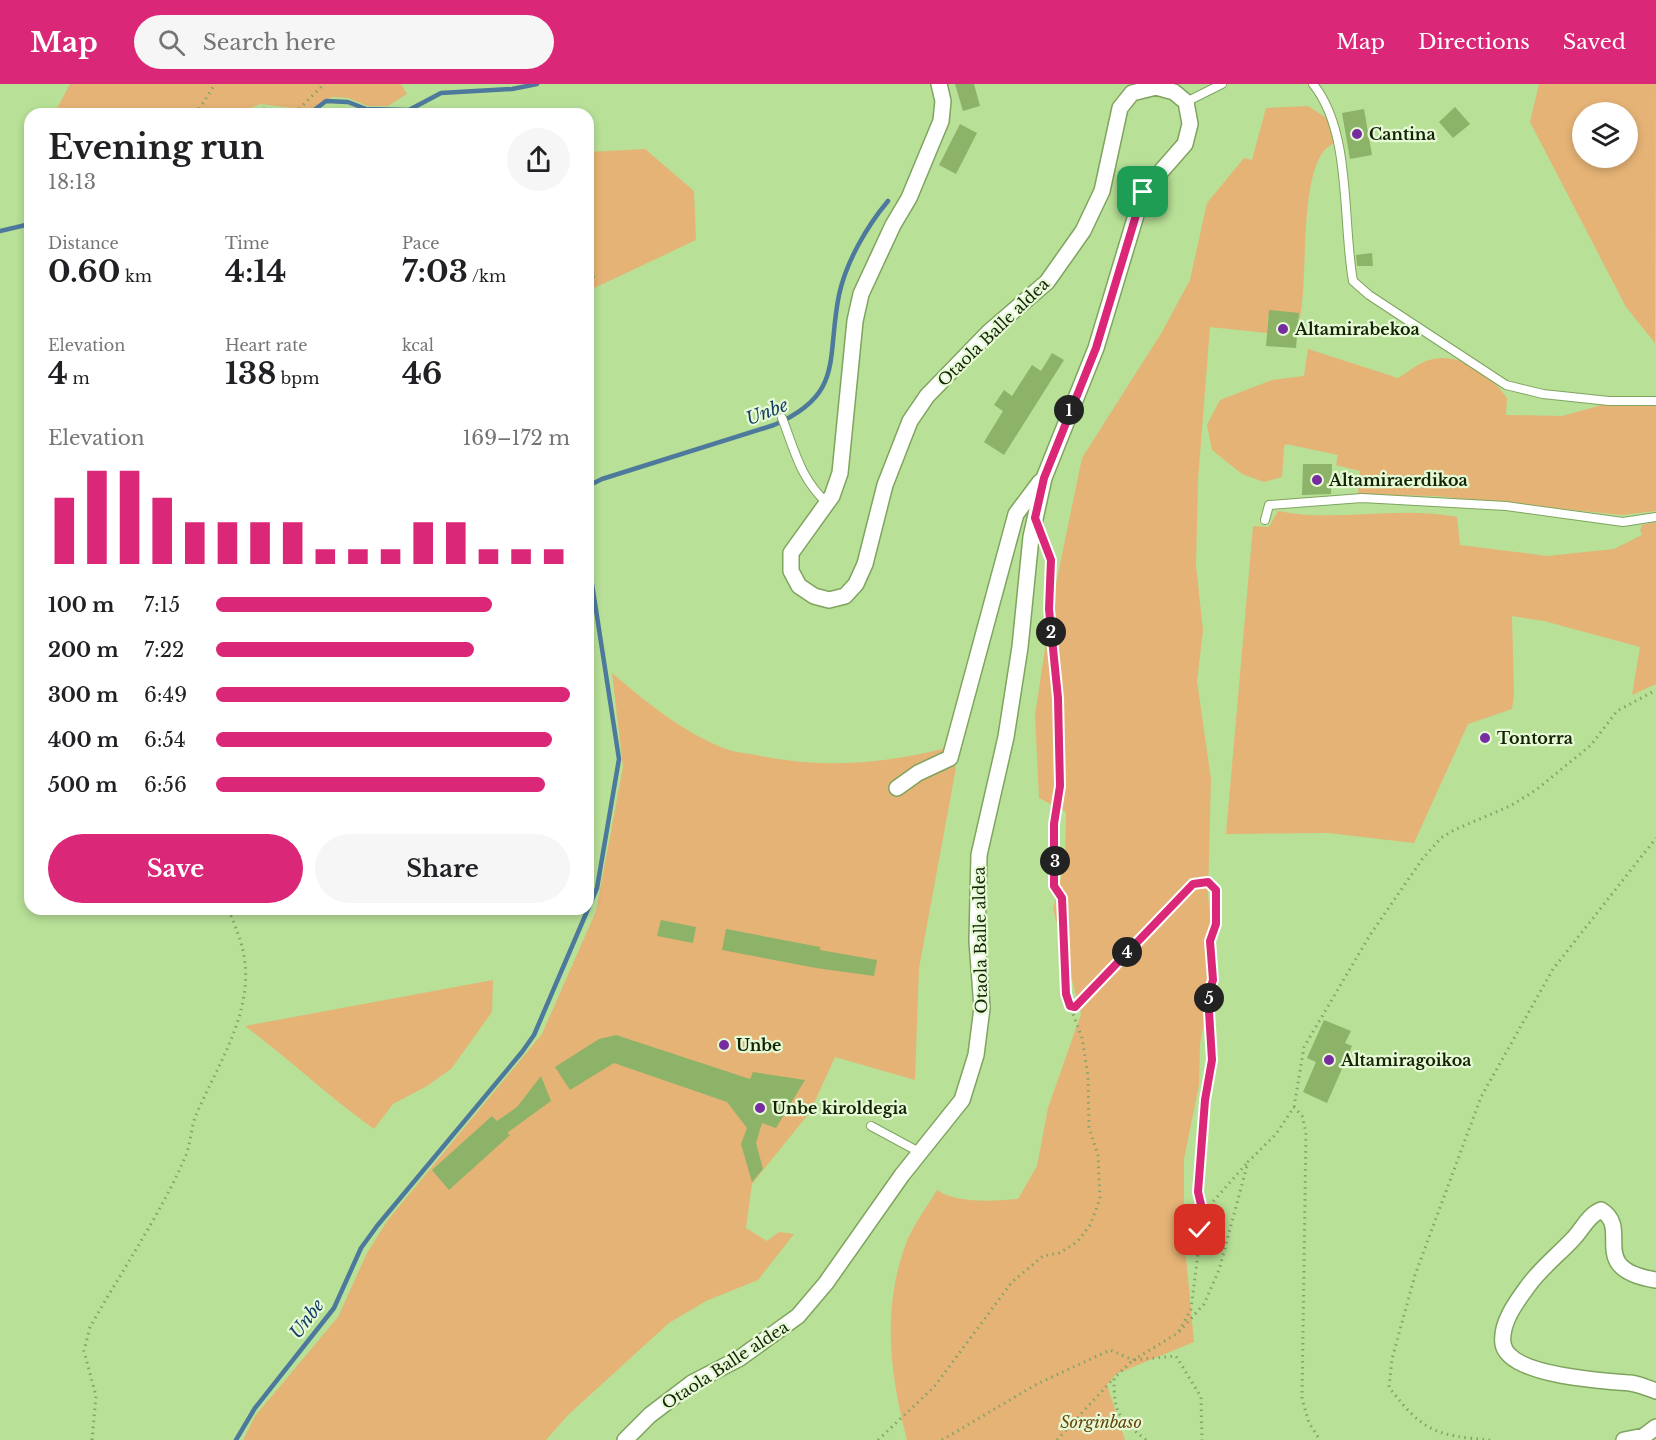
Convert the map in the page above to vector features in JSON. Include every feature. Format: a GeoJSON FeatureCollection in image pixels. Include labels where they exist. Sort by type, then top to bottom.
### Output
{"type":"FeatureCollection","features":[{"type":"Feature","properties":{"kind":"street","name":"Otaola Balle aldea"},"geometry":{"type":"LineString","coordinates":[[625,1440],[650,1415],[692,1383],[740,1358],[798,1316],[826,1283],[962,1100],[976,1055],[982,1008],[977,941],[979,855],[1006,737],[1035,518],[1044,478],[1096,348],[1143,192],[1185,144],[1190,124],[1186,102],[1174,92],[1155,87],[1132,93],[1120,108],[1101,191],[1083,231],[1047,282],[989,332],[927,396],[910,421],[885,485],[865,564],[856,584],[845,597],[829,600],[814,596],[800,586],[791,571],[791,554],[832,496],[840,472],[855,321],[861,294],[893,225],[909,198],[941,121],[943,100],[939,84]]}},
{"type":"Feature","properties":{"kind":"street","name":"Otaola Balle aldea"},"geometry":{"type":"LineString","coordinates":[[897,788],[918,773],[950,758],[1016,514],[1044,478]]}},
{"type":"Feature","properties":{"kind":"street"},"geometry":{"type":"LineString","coordinates":[[1656,1280],[1630,1274],[1618,1266],[1613,1250],[1613,1228],[1605,1212],[1601,1210],[1595,1212],[1572,1240],[1539,1272],[1521,1295],[1507,1319],[1503,1344],[1507,1353],[1534,1368],[1590,1382],[1631,1383],[1656,1391]]}},
{"type":"Feature","properties":{"kind":"street"},"geometry":{"type":"LineString","coordinates":[[1624,1440],[1644,1436],[1656,1427]]}},
{"type":"Feature","properties":{"kind":"lane"},"geometry":{"type":"LineString","coordinates":[[1186,102],[1222,84]]}},
{"type":"Feature","properties":{"kind":"lane"},"geometry":{"type":"LineString","coordinates":[[1313,84],[1330,108],[1340,148],[1353,280],[1369,295],[1506,385],[1543,394],[1609,401],[1656,401]]}},
{"type":"Feature","properties":{"kind":"lane"},"geometry":{"type":"LineString","coordinates":[[782,418],[802,475],[811,489],[827,503]]}},
{"type":"Feature","properties":{"kind":"lane"},"geometry":{"type":"LineString","coordinates":[[1265,519],[1269,505],[1278,502],[1321,502],[1362,498],[1506,506],[1623,522],[1656,517]]}},
{"type":"Feature","properties":{"kind":"lane"},"geometry":{"type":"LineString","coordinates":[[872,1126],[921,1153]]}},
{"type":"Feature","properties":{"kind":"path"},"geometry":{"type":"LineString","coordinates":[[200,108],[215,84]]}},
{"type":"Feature","properties":{"kind":"path"},"geometry":{"type":"LineString","coordinates":[[299,108],[310,95],[324,84]]}},
{"type":"Feature","properties":{"kind":"path"},"geometry":{"type":"LineString","coordinates":[[878,1440],[934,1387],[1012,1282],[1043,1256],[1060,1253],[1078,1241],[1090,1225],[1100,1199],[1098,1155],[1089,1128],[1088,1076],[1082,1038],[1066,994],[1062,898],[1054,886],[1054,824],[1060,786],[1058,698],[1049,609],[1051,560],[1035,518]]}},
{"type":"Feature","properties":{"kind":"path"},"geometry":{"type":"LineString","coordinates":[[1203,1213],[1276,1134],[1294,1107],[1304,1047],[1370,934],[1423,858],[1441,838],[1454,830],[1510,806],[1536,790],[1591,745],[1617,711],[1656,690]]}},
{"type":"Feature","properties":{"kind":"path"},"geometry":{"type":"LineString","coordinates":[[1490,1440],[1452,1437],[1434,1431],[1409,1413],[1389,1387],[1392,1359],[1415,1275],[1480,1097],[1552,969],[1656,837]]}},
{"type":"Feature","properties":{"kind":"path"},"geometry":{"type":"LineString","coordinates":[[1070,1006],[1075,1007],[1079,1004],[1085,994],[1171,910],[1193,884],[1208,882],[1216,890],[1216,924],[1210,941],[1213,980],[1208,995],[1212,1060],[1205,1100],[1198,1192],[1203,1213],[1191,1309],[1178,1333]]}},
{"type":"Feature","properties":{"kind":"path"},"geometry":{"type":"LineString","coordinates":[[92,1440],[96,1396],[84,1351],[90,1327],[174,1181],[187,1153],[195,1118],[243,1010],[247,967],[242,944],[230,915]]}},
{"type":"Feature","properties":{"kind":"path"},"geometry":{"type":"LineString","coordinates":[[1294,1107],[1302,1116],[1306,1132],[1302,1399],[1309,1423],[1320,1440]]}},
{"type":"Feature","properties":{"kind":"path"},"geometry":{"type":"LineString","coordinates":[[1057,1440],[1133,1360],[1178,1333],[1204,1304],[1213,1288],[1248,1162]]}},
{"type":"Feature","properties":{"kind":"path"},"geometry":{"type":"LineString","coordinates":[[942,1440],[1037,1384],[1110,1350],[1133,1360],[1176,1356],[1201,1396],[1202,1440]]}},
{"type":"Feature","properties":{"kind":"path"},"geometry":{"type":"LineString","coordinates":[[1114,1378],[1114,1406],[1124,1422],[1146,1440]]}},
{"type":"Feature","properties":{"kind":"green space"},"geometry":{"type":"Polygon","coordinates":[[[70,84],[401,84],[407,94],[388,106],[368,106],[348,98],[332,97],[313,108],[260,104],[251,108],[57,108],[70,84]]]}},
{"type":"Feature","properties":{"kind":"green space"},"geometry":{"type":"Polygon","coordinates":[[[1539,84],[1656,84],[1655,343],[1626,307],[1530,122],[1539,84]]]}},
{"type":"Feature","properties":{"kind":"green space","name":"Sorginbaso"},"geometry":{"type":"Polygon","coordinates":[[[1308,106],[1338,125],[1339,140],[1321,155],[1314,171],[1307,211],[1300,318],[1268,316],[1267,333],[1210,327],[1198,480],[1196,565],[1203,631],[1197,681],[1211,779],[1208,895],[1215,963],[1200,1044],[1199,1085],[1184,1159],[1184,1235],[1194,1342],[1116,1374],[1107,1385],[1125,1440],[907,1440],[896,1391],[891,1343],[893,1294],[905,1246],[937,1190],[965,1200],[1018,1199],[1037,1166],[1048,1108],[1081,1014],[1053,909],[1065,863],[1066,812],[1039,798],[1035,715],[1052,603],[1082,458],[1162,332],[1190,280],[1207,203],[1244,158],[1252,160],[1266,108],[1308,106]]]}},
{"type":"Feature","properties":{"kind":"green space"},"geometry":{"type":"Polygon","coordinates":[[[645,149],[694,191],[696,240],[594,288],[594,152],[645,149]]]}},
{"type":"Feature","properties":{"kind":"green space"},"geometry":{"type":"Polygon","coordinates":[[[1308,349],[1398,378],[1426,361],[1450,358],[1461,361],[1492,380],[1500,389],[1507,398],[1506,415],[1562,416],[1609,403],[1656,404],[1656,511],[1622,515],[1434,496],[1358,494],[1360,471],[1336,465],[1338,455],[1286,444],[1282,477],[1264,482],[1242,474],[1212,450],[1207,425],[1220,400],[1272,380],[1304,376],[1308,349]]]}},
{"type":"Feature","properties":{"kind":"green space"},"geometry":{"type":"Polygon","coordinates":[[[1278,511],[1322,515],[1412,513],[1457,517],[1460,545],[1547,556],[1614,549],[1642,535],[1640,530],[1642,525],[1656,522],[1656,684],[1632,695],[1640,647],[1544,621],[1512,616],[1514,695],[1512,709],[1468,724],[1414,843],[1328,833],[1226,834],[1253,526],[1269,527],[1278,511]]]}},
{"type":"Feature","properties":{"kind":"green space","name":"Unbe"},"geometry":{"type":"Polygon","coordinates":[[[612,673],[677,723],[725,749],[804,762],[851,763],[899,758],[946,748],[956,768],[919,968],[915,1080],[835,1057],[810,1112],[752,1184],[746,1228],[767,1241],[779,1232],[794,1234],[758,1280],[706,1301],[669,1323],[568,1415],[546,1440],[243,1440],[255,1416],[338,1317],[367,1253],[387,1221],[542,1034],[596,911],[623,767],[612,673]]]}},
{"type":"Feature","properties":{"kind":"green space"},"geometry":{"type":"Polygon","coordinates":[[[493,980],[492,1012],[451,1069],[427,1086],[393,1104],[374,1129],[245,1026],[493,980]]]}},
{"type":"Feature","properties":{"kind":"building"},"geometry":{"type":"Polygon","coordinates":[[[955,84],[974,84],[980,106],[963,111],[955,84]]]}},
{"type":"Feature","properties":{"kind":"building"},"geometry":{"type":"Polygon","coordinates":[[[1455,107],[1470,124],[1453,138],[1439,122],[1455,107]]]}},
{"type":"Feature","properties":{"kind":"building","name":"Cantina"},"geometry":{"type":"Polygon","coordinates":[[[1364,109],[1372,155],[1350,159],[1342,113],[1364,109]]]}},
{"type":"Feature","properties":{"kind":"building"},"geometry":{"type":"Polygon","coordinates":[[[960,124],[977,133],[956,174],[939,165],[960,124]]]}},
{"type":"Feature","properties":{"kind":"building"},"geometry":{"type":"Polygon","coordinates":[[[1372,253],[1373,266],[1357,266],[1356,255],[1372,253]]]}},
{"type":"Feature","properties":{"kind":"building","name":"Altamirabekoa"},"geometry":{"type":"Polygon","coordinates":[[[1269,310],[1299,313],[1296,348],[1266,346],[1269,310]]]}},
{"type":"Feature","properties":{"kind":"building"},"geometry":{"type":"Polygon","coordinates":[[[1052,353],[1064,360],[1004,455],[984,442],[1003,411],[994,405],[1004,390],[1012,396],[1032,365],[1041,371],[1052,353]]]}},
{"type":"Feature","properties":{"kind":"building","name":"Altamiraerdikoa"},"geometry":{"type":"Polygon","coordinates":[[[1303,464],[1332,464],[1331,494],[1302,495],[1303,464]]]}},
{"type":"Feature","properties":{"kind":"building"},"geometry":{"type":"Polygon","coordinates":[[[661,920],[696,927],[693,943],[657,936],[661,920]]]}},
{"type":"Feature","properties":{"kind":"building"},"geometry":{"type":"Polygon","coordinates":[[[726,929],[877,960],[874,976],[816,968],[722,950],[726,929]]]}},
{"type":"Feature","properties":{"kind":"building","name":"Altamiragoikoa"},"geometry":{"type":"Polygon","coordinates":[[[1324,1020],[1351,1031],[1345,1043],[1352,1046],[1327,1103],[1303,1092],[1316,1062],[1307,1058],[1324,1020]]]}},
{"type":"Feature","properties":{"kind":"building","name":"Unbe kiroldegia"},"geometry":{"type":"Polygon","coordinates":[[[616,1035],[750,1079],[753,1072],[805,1080],[776,1128],[762,1123],[756,1143],[763,1169],[752,1182],[741,1144],[747,1128],[727,1102],[614,1063],[570,1090],[555,1067],[599,1039],[616,1035]]]}},
{"type":"Feature","properties":{"kind":"building"},"geometry":{"type":"Polygon","coordinates":[[[541,1076],[551,1101],[507,1133],[510,1135],[449,1190],[432,1170],[492,1116],[497,1121],[517,1107],[541,1076]]]}},
{"type":"Feature","properties":{"kind":"waterway"},"geometry":{"type":"LineString","coordinates":[[413,108],[441,93],[512,89],[537,84]]}},
{"type":"Feature","properties":{"kind":"waterway"},"geometry":{"type":"LineString","coordinates":[[317,108],[326,101],[348,102],[363,108]]}},
{"type":"Feature","properties":{"kind":"waterway","name":"Unbe"},"geometry":{"type":"LineString","coordinates":[[594,483],[774,425],[797,413],[812,401],[822,387],[828,372],[842,283],[865,233],[888,201]]}},
{"type":"Feature","properties":{"kind":"waterway"},"geometry":{"type":"LineString","coordinates":[[0,231],[24,225]]}},
{"type":"Feature","properties":{"kind":"waterway","name":"Unbe"},"geometry":{"type":"LineString","coordinates":[[594,597],[619,759],[594,895]]}},
{"type":"Feature","properties":{"kind":"waterway","name":"Unbe"},"geometry":{"type":"LineString","coordinates":[[236,1440],[255,1408],[334,1308],[361,1248],[377,1226],[534,1035],[585,915]]}},
{"type":"Feature","properties":{"kind":"place","name":"Cantina"},"geometry":{"type":"Point","coordinates":[1357,134]}},
{"type":"Feature","properties":{"kind":"place","name":"Altamirabekoa"},"geometry":{"type":"Point","coordinates":[1283,329]}},
{"type":"Feature","properties":{"kind":"place","name":"Altamiraerdikoa"},"geometry":{"type":"Point","coordinates":[1317,480]}},
{"type":"Feature","properties":{"kind":"place","name":"Tontorra"},"geometry":{"type":"Point","coordinates":[1485,738]}},
{"type":"Feature","properties":{"kind":"place","name":"Unbe"},"geometry":{"type":"Point","coordinates":[724,1045]}},
{"type":"Feature","properties":{"kind":"place","name":"Altamiragoikoa"},"geometry":{"type":"Point","coordinates":[1329,1060]}},
{"type":"Feature","properties":{"kind":"place","name":"Unbe kiroldegia"},"geometry":{"type":"Point","coordinates":[760,1108]}},
{"type":"Feature","properties":{"kind":"route"},"geometry":{"type":"LineString","coordinates":[[1143,192],[1096,348],[1065,420],[1044,478],[1035,518],[1051,560],[1049,609],[1058,698],[1060,786],[1054,824],[1056,869],[1054,886],[1062,898],[1066,994],[1070,1006],[1075,1007],[1085,994],[1171,910],[1193,884],[1208,882],[1216,890],[1216,924],[1210,941],[1213,980],[1208,995],[1212,1026],[1212,1060],[1205,1100],[1198,1192],[1203,1213],[1200,1230]]}}]}
